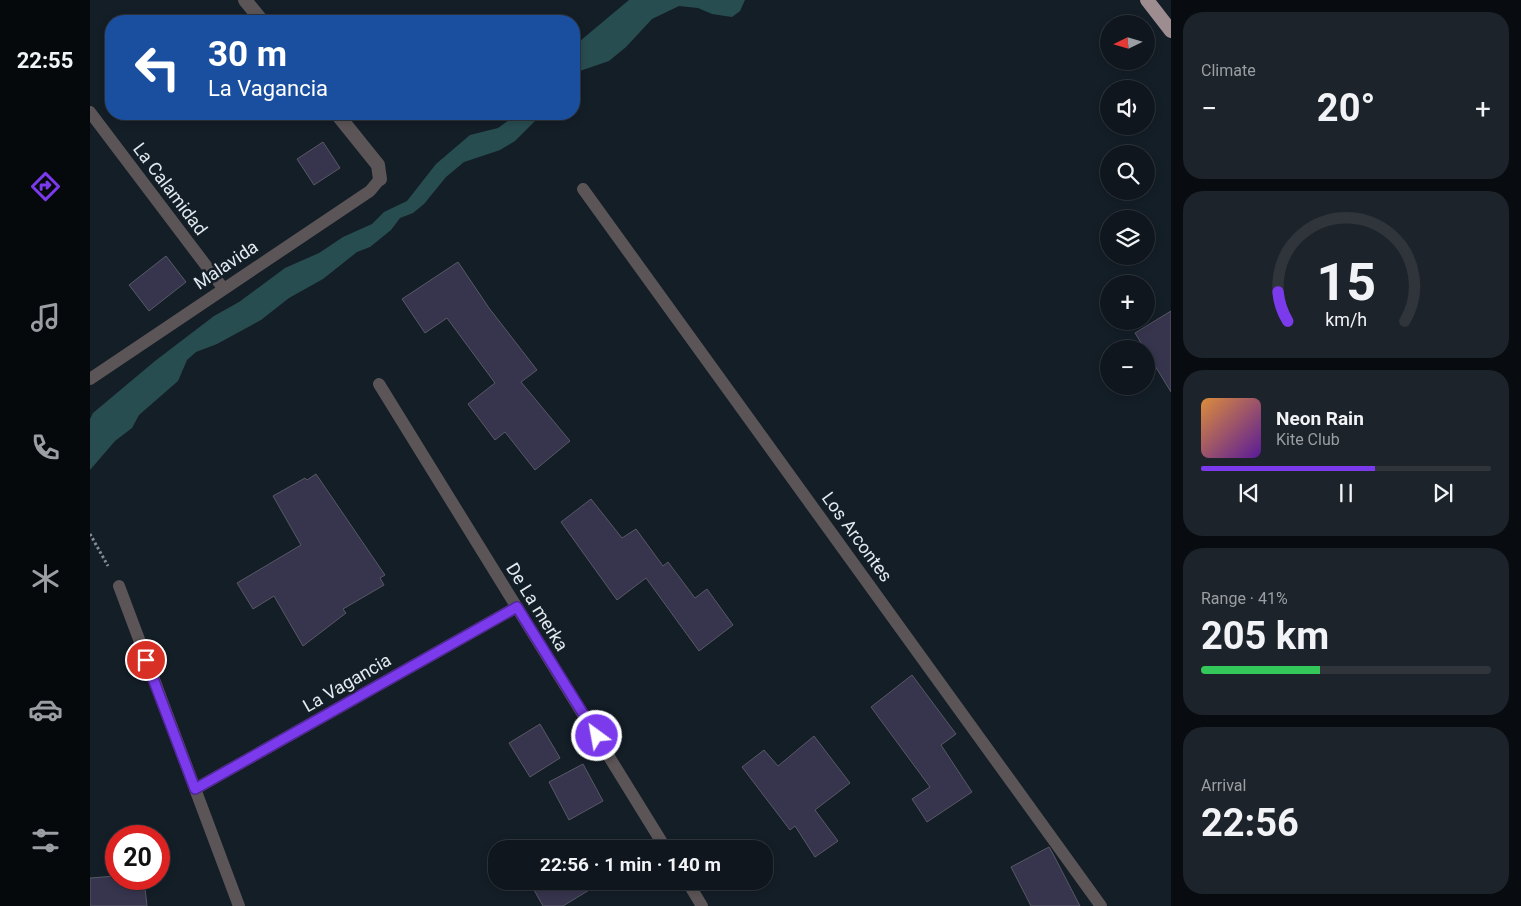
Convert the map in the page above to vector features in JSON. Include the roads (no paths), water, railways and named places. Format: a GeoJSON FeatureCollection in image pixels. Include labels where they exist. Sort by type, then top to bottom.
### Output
{"type":"FeatureCollection","features":[{"type":"Feature","properties":{"kind":"main road"},"geometry":{"type":"LineString","coordinates":[[1147,0],[1171,31]]}},
{"type":"Feature","properties":{"kind":"street"},"geometry":{"type":"LineString","coordinates":[[245,0],[257,15]]}},
{"type":"Feature","properties":{"kind":"street"},"geometry":{"type":"LineString","coordinates":[[341,120],[378,165],[380,179]]}},
{"type":"Feature","properties":{"kind":"lane","name":"La Calamidad"},"geometry":{"type":"LineString","coordinates":[[90,112],[223,288]]}},
{"type":"Feature","properties":{"kind":"lane","name":"Malavida"},"geometry":{"type":"LineString","coordinates":[[90,379],[370,191],[380,179]]}},
{"type":"Feature","properties":{"kind":"lane","name":"Los Arcontes"},"geometry":{"type":"LineString","coordinates":[[583,189],[1101,906]]}},
{"type":"Feature","properties":{"kind":"lane","name":"De La merka"},"geometry":{"type":"LineString","coordinates":[[379,384],[660,840]]}},
{"type":"Feature","properties":{"kind":"lane"},"geometry":{"type":"LineString","coordinates":[[119,586],[239,906]]}},
{"type":"Feature","properties":{"kind":"lane","name":"La Vagancia"},"geometry":{"type":"LineString","coordinates":[[195,789],[517,607]]}},
{"type":"Feature","properties":{"kind":"lane"},"geometry":{"type":"LineString","coordinates":[[692,890],[702,906]]}}]}
